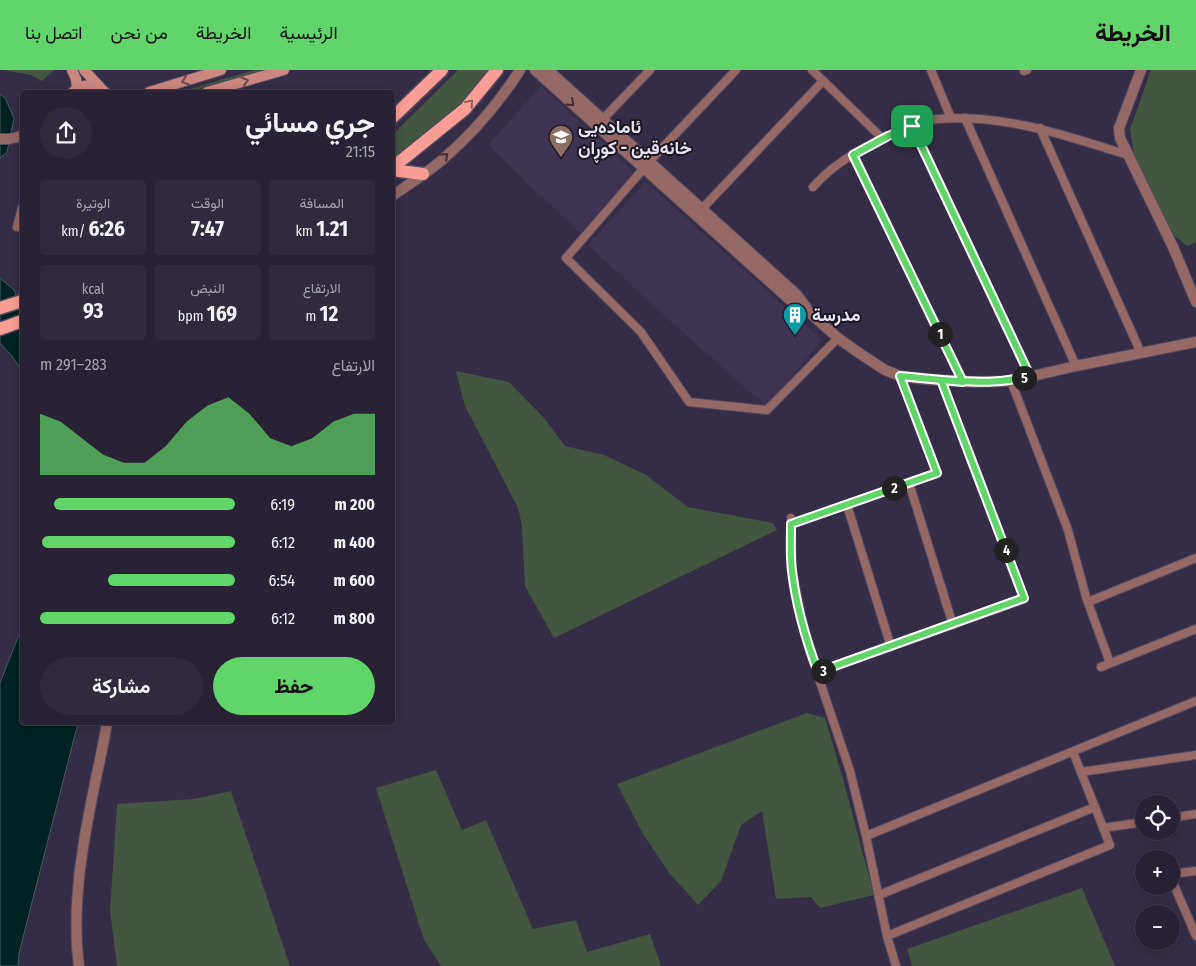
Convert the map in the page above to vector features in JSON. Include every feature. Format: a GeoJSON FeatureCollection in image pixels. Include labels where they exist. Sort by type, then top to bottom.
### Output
{"type":"FeatureCollection","features":[{"type":"Feature","properties":{"kind":"main road"},"geometry":{"type":"LineString","coordinates":[[72,70],[76,79],[77,89],[93,85],[102,90]]}},
{"type":"Feature","properties":{"kind":"main road"},"geometry":{"type":"LineString","coordinates":[[156,90],[221,70]]}},
{"type":"Feature","properties":{"kind":"main road"},"geometry":{"type":"LineString","coordinates":[[214,90],[284,70]]}},
{"type":"Feature","properties":{"kind":"main road"},"geometry":{"type":"LineString","coordinates":[[395,113],[442,70]]}},
{"type":"Feature","properties":{"kind":"main road"},"geometry":{"type":"LineString","coordinates":[[395,167],[465,109],[497,70]]}},
{"type":"Feature","properties":{"kind":"main road"},"geometry":{"type":"LineString","coordinates":[[88,71],[103,90]]}},
{"type":"Feature","properties":{"kind":"main road"},"geometry":{"type":"LineString","coordinates":[[395,169],[423,174]]}},
{"type":"Feature","properties":{"kind":"main road"},"geometry":{"type":"LineString","coordinates":[[0,308],[20,301]]}},
{"type":"Feature","properties":{"kind":"main road"},"geometry":{"type":"LineString","coordinates":[[0,330],[20,322]]}},
{"type":"Feature","properties":{"kind":"street"},"geometry":{"type":"LineString","coordinates":[[395,194],[442,160],[481,122],[520,70]]}},
{"type":"Feature","properties":{"kind":"street"},"geometry":{"type":"LineString","coordinates":[[534,70],[600,123]]}},
{"type":"Feature","properties":{"kind":"street"},"geometry":{"type":"LineString","coordinates":[[548,70],[600,123],[646,165],[796,294],[809,312],[838,338],[885,370],[900,376],[963,382],[1011,381],[1196,342]]}},
{"type":"Feature","properties":{"kind":"street"},"geometry":{"type":"LineString","coordinates":[[600,123],[650,70]]}},
{"type":"Feature","properties":{"kind":"street"},"geometry":{"type":"LineString","coordinates":[[736,70],[646,165],[566,258],[641,332],[689,402],[767,410],[838,338]]}},
{"type":"Feature","properties":{"kind":"street"},"geometry":{"type":"LineString","coordinates":[[812,70],[883,139]]}},
{"type":"Feature","properties":{"kind":"street"},"geometry":{"type":"LineString","coordinates":[[931,70],[951,118]]}},
{"type":"Feature","properties":{"kind":"street"},"geometry":{"type":"LineString","coordinates":[[1141,70],[1119,128],[1120,138],[1173,247],[1196,302]]}},
{"type":"Feature","properties":{"kind":"street"},"geometry":{"type":"LineString","coordinates":[[77,89],[88,71]]}},
{"type":"Feature","properties":{"kind":"street"},"geometry":{"type":"LineString","coordinates":[[699,212],[823,81]]}},
{"type":"Feature","properties":{"kind":"street"},"geometry":{"type":"LineString","coordinates":[[965,118],[1076,366]]}},
{"type":"Feature","properties":{"kind":"street"},"geometry":{"type":"LineString","coordinates":[[813,187],[831,169],[853,155],[883,139],[931,120],[965,118],[1040,128],[1128,155]]}},
{"type":"Feature","properties":{"kind":"street"},"geometry":{"type":"LineString","coordinates":[[912,126],[1030,376]]}},
{"type":"Feature","properties":{"kind":"street"},"geometry":{"type":"LineString","coordinates":[[1040,128],[1141,353]]}},
{"type":"Feature","properties":{"kind":"street"},"geometry":{"type":"LineString","coordinates":[[5,139],[20,136]]}},
{"type":"Feature","properties":{"kind":"street"},"geometry":{"type":"LineString","coordinates":[[853,155],[963,382]]}},
{"type":"Feature","properties":{"kind":"street"},"geometry":{"type":"LineString","coordinates":[[17,227],[20,216]]}},
{"type":"Feature","properties":{"kind":"street"},"geometry":{"type":"LineString","coordinates":[[896,966],[887,936],[850,771],[809,648],[796,594],[792,570],[791,521],[847,505],[937,473],[900,376]]}},
{"type":"Feature","properties":{"kind":"street"},"geometry":{"type":"LineString","coordinates":[[818,672],[1024,598],[941,380]]}},
{"type":"Feature","properties":{"kind":"street"},"geometry":{"type":"LineString","coordinates":[[1011,381],[1068,530],[1088,602],[1110,663]]}},
{"type":"Feature","properties":{"kind":"street"},"geometry":{"type":"LineString","coordinates":[[909,483],[953,625]]}},
{"type":"Feature","properties":{"kind":"street"},"geometry":{"type":"LineString","coordinates":[[847,505],[891,647]]}},
{"type":"Feature","properties":{"kind":"street"},"geometry":{"type":"LineString","coordinates":[[1088,602],[1196,558]]}},
{"type":"Feature","properties":{"kind":"street"},"geometry":{"type":"LineString","coordinates":[[1101,667],[1196,629]]}},
{"type":"Feature","properties":{"kind":"street"},"geometry":{"type":"LineString","coordinates":[[866,836],[1196,701]]}},
{"type":"Feature","properties":{"kind":"street"},"geometry":{"type":"LineString","coordinates":[[79,966],[76,921],[82,862],[106,725]]}},
{"type":"Feature","properties":{"kind":"street"},"geometry":{"type":"LineString","coordinates":[[887,936],[1110,845],[1073,752]]}},
{"type":"Feature","properties":{"kind":"street"},"geometry":{"type":"LineString","coordinates":[[1080,772],[1196,755]]}},
{"type":"Feature","properties":{"kind":"street"},"geometry":{"type":"LineString","coordinates":[[879,895],[1095,807]]}},
{"type":"Feature","properties":{"kind":"street"},"geometry":{"type":"LineString","coordinates":[[1180,817],[1196,814]]}},
{"type":"Feature","properties":{"kind":"street"},"geometry":{"type":"LineString","coordinates":[[1103,828],[1135,823]]}},
{"type":"Feature","properties":{"kind":"street"},"geometry":{"type":"LineString","coordinates":[[1180,873],[1196,870]]}},
{"type":"Feature","properties":{"kind":"street"},"geometry":{"type":"LineString","coordinates":[[1179,895],[1196,936]]}},
{"type":"Feature","properties":{"kind":"shaded area"},"geometry":{"type":"Polygon","coordinates":[[[3,70],[54,70],[42,81],[31,75],[3,70]]]}},
{"type":"Feature","properties":{"kind":"shaded area"},"geometry":{"type":"Polygon","coordinates":[[[254,70],[263,70],[195,90],[187,90],[254,70]]]}},
{"type":"Feature","properties":{"kind":"shaded area"},"geometry":{"type":"Polygon","coordinates":[[[458,70],[496,70],[453,113],[395,158],[395,132],[458,70]]]}},
{"type":"Feature","properties":{"kind":"shaded area"},"geometry":{"type":"Polygon","coordinates":[[[1151,70],[1196,70],[1196,242],[1187,246],[1171,233],[1134,154],[1130,129],[1151,70]]]}},
{"type":"Feature","properties":{"kind":"shaded area","name":"ئامادەیی خانەقین - کوڕان"},"geometry":{"type":"Polygon","coordinates":[[[541,86],[634,172],[580,233],[488,145],[541,86]]]}},
{"type":"Feature","properties":{"kind":"shaded area"},"geometry":{"type":"Polygon","coordinates":[[[0,94],[5,98],[14,118],[7,152],[0,158],[0,94]]]}},
{"type":"Feature","properties":{"kind":"shaded area"},"geometry":{"type":"Polygon","coordinates":[[[646,182],[822,340],[767,407],[588,245],[646,182]]]}},
{"type":"Feature","properties":{"kind":"shaded area"},"geometry":{"type":"Polygon","coordinates":[[[0,278],[14,290],[20,306],[20,368],[0,343],[0,278]]]}},
{"type":"Feature","properties":{"kind":"shaded area"},"geometry":{"type":"Polygon","coordinates":[[[456,371],[509,382],[544,418],[565,446],[604,455],[646,475],[688,507],[773,523],[777,530],[554,638],[525,586],[522,526],[518,508],[465,406],[456,371]]]}},
{"type":"Feature","properties":{"kind":"shaded area"},"geometry":{"type":"Polygon","coordinates":[[[20,632],[20,725],[77,725],[19,953],[18,966],[0,966],[0,683],[20,632]]]}},
{"type":"Feature","properties":{"kind":"shaded area"},"geometry":{"type":"Polygon","coordinates":[[[807,713],[825,718],[874,895],[820,908],[811,897],[776,899],[762,811],[741,825],[721,881],[698,905],[670,874],[643,834],[617,784],[807,713]]]}},
{"type":"Feature","properties":{"kind":"shaded area"},"geometry":{"type":"Polygon","coordinates":[[[436,770],[462,830],[486,820],[533,929],[576,920],[587,952],[650,934],[661,966],[441,966],[424,940],[376,788],[436,770]]]}},
{"type":"Feature","properties":{"kind":"shaded area"},"geometry":{"type":"Polygon","coordinates":[[[231,791],[290,966],[117,966],[110,911],[117,804],[194,799],[231,791]]]}},
{"type":"Feature","properties":{"kind":"shaded area"},"geometry":{"type":"Polygon","coordinates":[[[1082,888],[1115,966],[912,966],[907,949],[1082,888]]]}},
{"type":"Feature","properties":{"kind":"place","name":"ئامادەیی خانەقین - کوڕان"},"geometry":{"type":"Point","coordinates":[561,158]}},
{"type":"Feature","properties":{"kind":"place","name":"مدرسة"},"geometry":{"type":"Point","coordinates":[795,336]}},
{"type":"Feature","properties":{"kind":"route"},"geometry":{"type":"LineString","coordinates":[[912,126],[888,136],[853,155],[963,382],[900,376],[937,473],[791,524],[792,570],[796,594],[809,648],[818,672],[1024,598],[941,380],[963,382],[1011,381],[1030,376],[912,126]]}}]}
